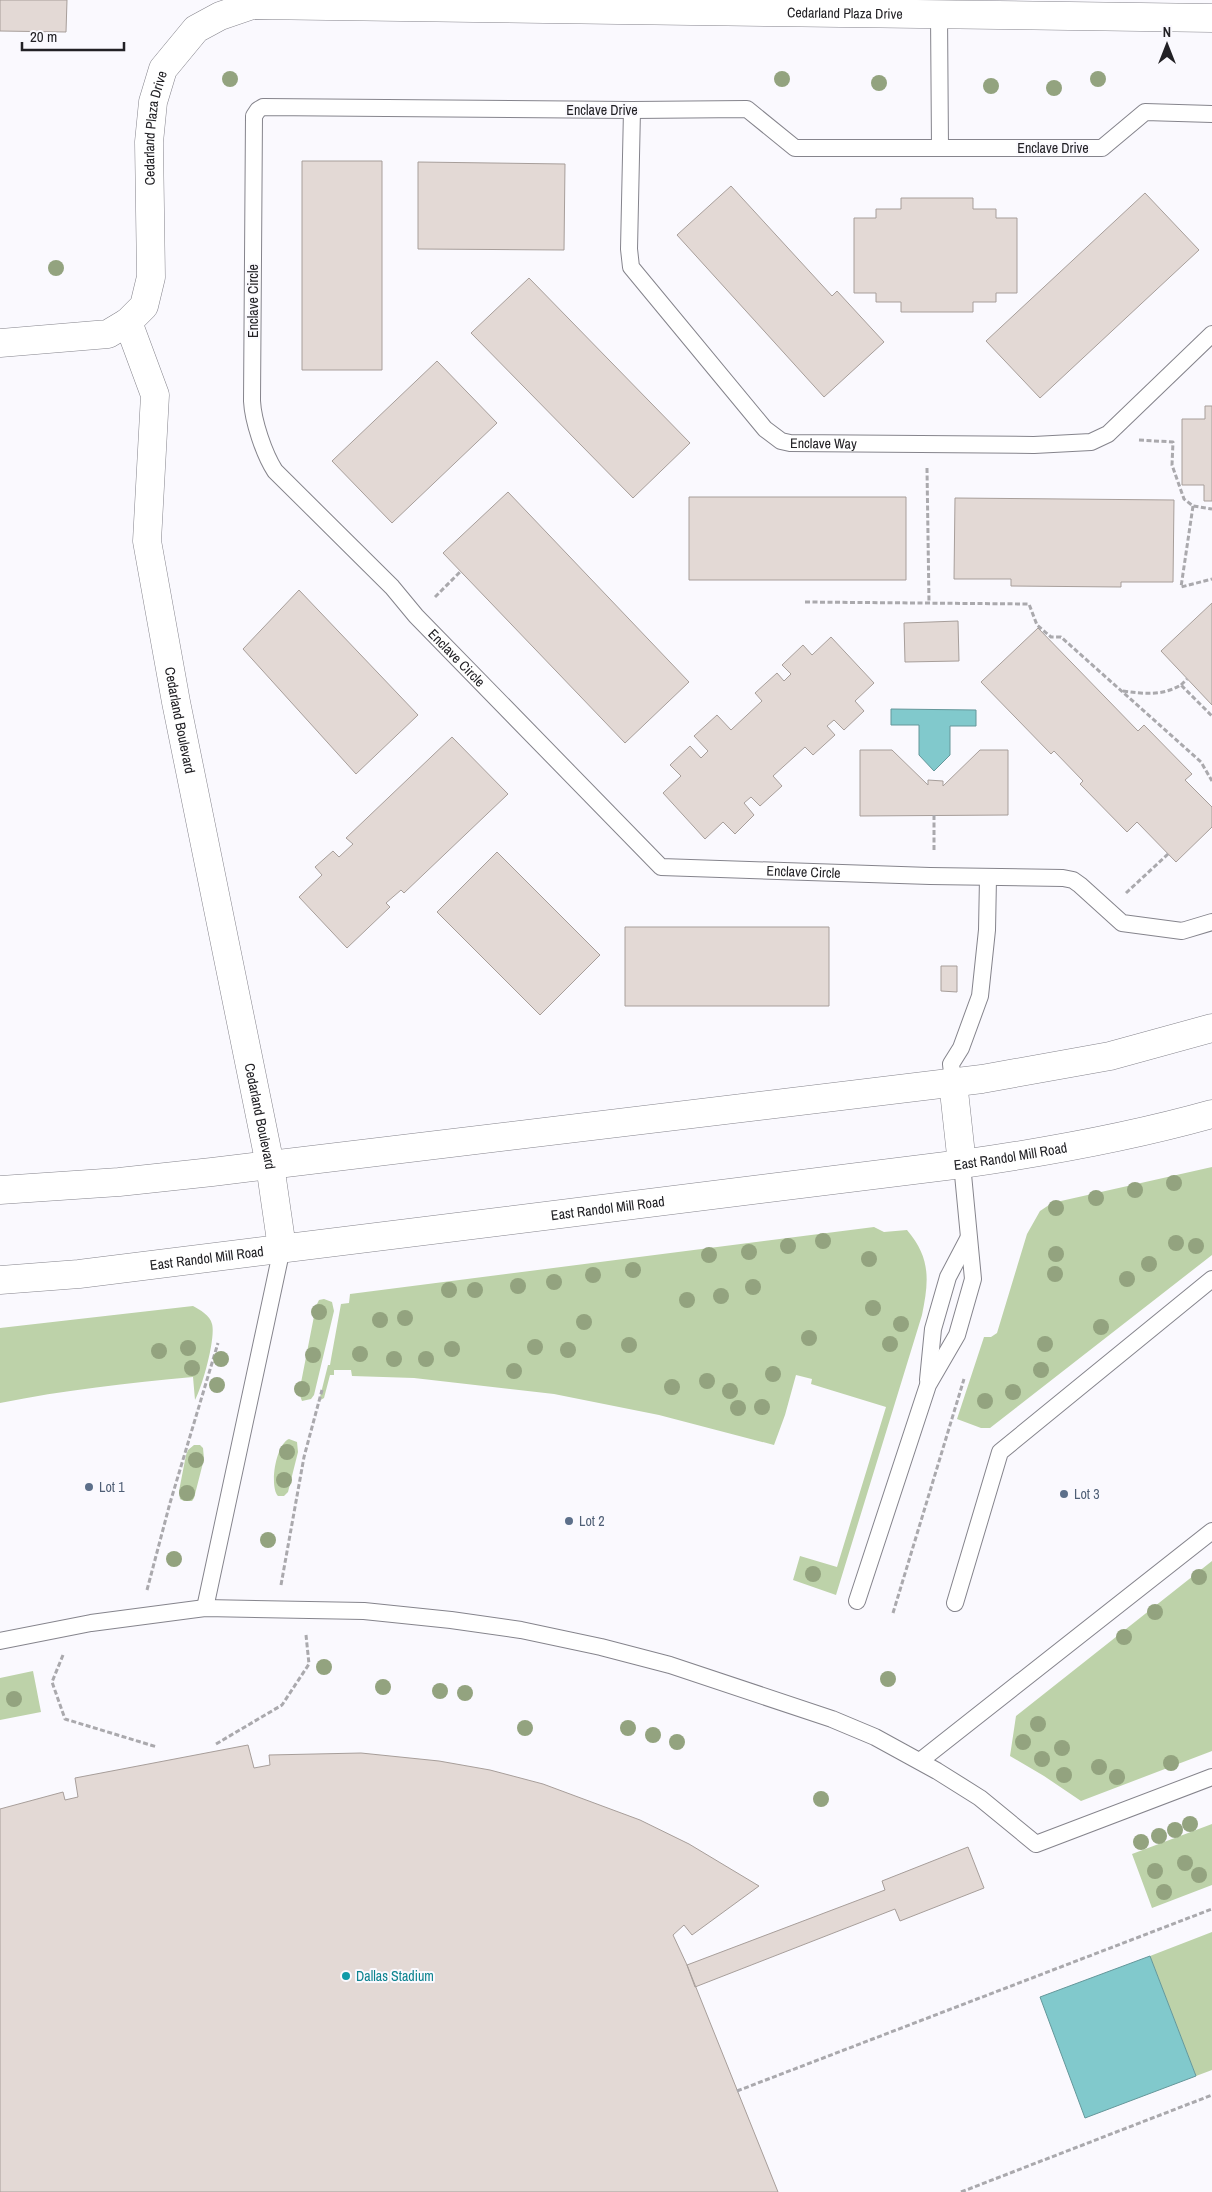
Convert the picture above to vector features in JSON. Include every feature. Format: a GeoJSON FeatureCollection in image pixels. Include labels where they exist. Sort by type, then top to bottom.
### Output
{"type":"FeatureCollection","features":[{"type":"Feature","properties":{"kind":"main road","name":"Cedarland Plaza Drive"},"geometry":{"type":"LineString","coordinates":[[128,322],[144,306],[151,277],[149,142],[153,102],[163,69],[196,29],[220,16],[252,5],[283,3],[836,7],[939,14],[1111,8],[1212,18]]}},
{"type":"Feature","properties":{"kind":"main road"},"geometry":{"type":"LineString","coordinates":[[0,343],[108,334],[128,322]]}},
{"type":"Feature","properties":{"kind":"main road","name":"Cedarland Boulevard"},"geometry":{"type":"LineString","coordinates":[[128,322],[155,396],[148,541],[176,702],[270,1165],[282,1248]]}},
{"type":"Feature","properties":{"kind":"main road"},"geometry":{"type":"LineString","coordinates":[[0,1190],[119,1182],[270,1165],[952,1073],[1056,1067],[1110,1056],[1212,1028]]}},
{"type":"Feature","properties":{"kind":"main road"},"geometry":{"type":"LineString","coordinates":[[952,1073],[962,1164]]}},
{"type":"Feature","properties":{"kind":"main road","name":"East Randol Mill Road"},"geometry":{"type":"LineString","coordinates":[[0,1280],[79,1274],[962,1164],[1054,1151],[1153,1130],[1212,1114]]}},
{"type":"Feature","properties":{"kind":"lane"},"geometry":{"type":"LineString","coordinates":[[939,14],[940,148]]}},
{"type":"Feature","properties":{"kind":"lane","name":"Enclave Drive"},"geometry":{"type":"LineString","coordinates":[[254,116],[263,107],[747,109],[795,148],[1102,148],[1145,112],[1212,114]]}},
{"type":"Feature","properties":{"kind":"lane","name":"Enclave Way"},"geometry":{"type":"LineString","coordinates":[[632,110],[629,249],[631,267],[765,429],[781,441],[790,443],[1034,445],[1091,442],[1100,439]]}},
{"type":"Feature","properties":{"kind":"lane","name":"Enclave Circle"},"geometry":{"type":"LineString","coordinates":[[254,116],[252,401],[253,411],[267,455],[275,471],[392,587],[416,616],[661,867],[988,878],[1063,878],[1073,880],[1122,923],[1182,931],[1212,922]]}},
{"type":"Feature","properties":{"kind":"lane"},"geometry":{"type":"LineString","coordinates":[[1100,439],[1212,334]]}},
{"type":"Feature","properties":{"kind":"lane"},"geometry":{"type":"LineString","coordinates":[[952,1073],[980,996],[987,930],[988,878]]}},
{"type":"Feature","properties":{"kind":"lane"},"geometry":{"type":"LineString","coordinates":[[857,1602],[928,1386],[957,1335],[972,1279],[962,1164]]}},
{"type":"Feature","properties":{"kind":"lane"},"geometry":{"type":"LineString","coordinates":[[928,1386],[933,1329],[948,1277],[968,1239]]}},
{"type":"Feature","properties":{"kind":"lane"},"geometry":{"type":"LineString","coordinates":[[205,1608],[282,1248]]}},
{"type":"Feature","properties":{"kind":"lane"},"geometry":{"type":"LineString","coordinates":[[955,1603],[1000,1452],[1212,1279]]}},
{"type":"Feature","properties":{"kind":"lane"},"geometry":{"type":"LineString","coordinates":[[920,1761],[1212,1531]]}},
{"type":"Feature","properties":{"kind":"lane"},"geometry":{"type":"LineString","coordinates":[[0,1640],[90,1623],[205,1608],[364,1611],[451,1620],[530,1632],[609,1649],[729,1684],[832,1718],[920,1761],[980,1798],[1036,1844],[1212,1777]]}},
{"type":"Feature","properties":{"kind":"path"},"geometry":{"type":"LineString","coordinates":[[1100,439],[1173,442],[1172,465],[1184,500],[1193,506],[1212,509]]}},
{"type":"Feature","properties":{"kind":"path"},"geometry":{"type":"LineString","coordinates":[[927,444],[929,603]]}},
{"type":"Feature","properties":{"kind":"path"},"geometry":{"type":"LineString","coordinates":[[1193,506],[1181,587],[1212,579]]}},
{"type":"Feature","properties":{"kind":"path"},"geometry":{"type":"LineString","coordinates":[[416,616],[461,571]]}},
{"type":"Feature","properties":{"kind":"path"},"geometry":{"type":"LineString","coordinates":[[806,602],[1030,604],[1037,624],[1051,637],[1061,637],[1123,691],[1201,762],[1212,781]]}},
{"type":"Feature","properties":{"kind":"path"},"geometry":{"type":"LineString","coordinates":[[1123,691],[1144,694],[1169,692],[1187,679]]}},
{"type":"Feature","properties":{"kind":"path"},"geometry":{"type":"LineString","coordinates":[[1181,684],[1212,716]]}},
{"type":"Feature","properties":{"kind":"path"},"geometry":{"type":"LineString","coordinates":[[934,815],[934,876]]}},
{"type":"Feature","properties":{"kind":"path"},"geometry":{"type":"LineString","coordinates":[[1108,911],[1168,854]]}},
{"type":"Feature","properties":{"kind":"path"},"geometry":{"type":"LineString","coordinates":[[146,1594],[175,1484],[218,1343]]}},
{"type":"Feature","properties":{"kind":"path"},"geometry":{"type":"LineString","coordinates":[[893,1613],[965,1375]]}},
{"type":"Feature","properties":{"kind":"path"},"geometry":{"type":"LineString","coordinates":[[280,1592],[304,1458],[322,1390]]}},
{"type":"Feature","properties":{"kind":"path"},"geometry":{"type":"LineString","coordinates":[[216,1744],[282,1705],[309,1664],[306,1632]]}},
{"type":"Feature","properties":{"kind":"path"},"geometry":{"type":"LineString","coordinates":[[66,1648],[52,1682],[65,1719],[157,1746]]}},
{"type":"Feature","properties":{"kind":"path"},"geometry":{"type":"LineString","coordinates":[[737,2091],[1212,1909]]}},
{"type":"Feature","properties":{"kind":"path"},"geometry":{"type":"LineString","coordinates":[[962,2192],[1212,2095]]}},
{"type":"Feature","properties":{"kind":"green space"},"geometry":{"type":"Polygon","coordinates":[[[1212,1167],[1212,1255],[990,1428],[981,1428],[957,1419],[984,1337],[991,1337],[997,1333],[1027,1234],[1040,1211],[1052,1203],[1212,1167]]]}},
{"type":"Feature","properties":{"kind":"green space"},"geometry":{"type":"Polygon","coordinates":[[[874,1227],[884,1232],[907,1230],[915,1240],[924,1260],[927,1281],[926,1291],[922,1315],[836,1595],[793,1580],[800,1556],[837,1567],[886,1407],[811,1384],[812,1379],[796,1375],[774,1445],[659,1415],[554,1394],[414,1378],[352,1376],[351,1370],[334,1370],[334,1375],[330,1375],[324,1398],[319,1401],[328,1365],[330,1365],[341,1304],[349,1303],[350,1294],[874,1227]]]}},
{"type":"Feature","properties":{"kind":"green space"},"geometry":{"type":"Polygon","coordinates":[[[324,1299],[332,1302],[334,1311],[314,1395],[311,1399],[302,1401],[299,1393],[316,1306],[319,1300],[324,1299]]]}},
{"type":"Feature","properties":{"kind":"green space"},"geometry":{"type":"Polygon","coordinates":[[[193,1306],[209,1318],[213,1331],[208,1363],[195,1400],[193,1377],[96,1387],[0,1403],[0,1328],[193,1306]]]}},
{"type":"Feature","properties":{"kind":"green space"},"geometry":{"type":"Polygon","coordinates":[[[289,1439],[297,1442],[298,1452],[288,1492],[284,1496],[278,1496],[274,1484],[275,1466],[284,1442],[289,1439]]]}},
{"type":"Feature","properties":{"kind":"green space"},"geometry":{"type":"Polygon","coordinates":[[[194,1445],[200,1445],[203,1448],[204,1459],[194,1498],[192,1501],[184,1501],[180,1499],[179,1491],[186,1455],[188,1450],[194,1445]]]}},
{"type":"Feature","properties":{"kind":"green space"},"geometry":{"type":"Polygon","coordinates":[[[1212,1561],[1212,1751],[1081,1801],[1010,1756],[1016,1716],[1212,1561]]]}},
{"type":"Feature","properties":{"kind":"green space"},"geometry":{"type":"Polygon","coordinates":[[[33,1671],[41,1712],[0,1720],[0,1678],[33,1671]]]}},
{"type":"Feature","properties":{"kind":"green space"},"geometry":{"type":"Polygon","coordinates":[[[1212,1824],[1212,1885],[1152,1908],[1132,1854],[1212,1824]]]}},
{"type":"Feature","properties":{"kind":"green space"},"geometry":{"type":"Polygon","coordinates":[[[1212,1932],[1212,2070],[1196,2076],[1150,1956],[1212,1932]]]}},
{"type":"Feature","properties":{"kind":"water"},"geometry":{"type":"Polygon","coordinates":[[[891,709],[976,710],[976,726],[950,726],[950,755],[934,771],[919,755],[919,725],[891,725],[891,709]]]}},
{"type":"Feature","properties":{"kind":"water"},"geometry":{"type":"Polygon","coordinates":[[[1150,1956],[1196,2076],[1085,2118],[1040,1997],[1150,1956]]]}},
{"type":"Feature","properties":{"kind":"building"},"geometry":{"type":"Polygon","coordinates":[[[0,0],[67,0],[66,32],[0,31],[0,0]]]}},
{"type":"Feature","properties":{"kind":"building"},"geometry":{"type":"Polygon","coordinates":[[[302,161],[382,161],[382,370],[302,370],[302,161]]]}},
{"type":"Feature","properties":{"kind":"building"},"geometry":{"type":"Polygon","coordinates":[[[418,162],[565,164],[564,250],[418,249],[418,162]]]}},
{"type":"Feature","properties":{"kind":"building"},"geometry":{"type":"Polygon","coordinates":[[[731,186],[832,296],[837,291],[884,342],[824,397],[677,235],[731,186]]]}},
{"type":"Feature","properties":{"kind":"building"},"geometry":{"type":"Polygon","coordinates":[[[1145,193],[1199,250],[1040,398],[986,341],[1145,193]]]}},
{"type":"Feature","properties":{"kind":"building"},"geometry":{"type":"Polygon","coordinates":[[[901,198],[973,198],[973,209],[996,209],[996,218],[1017,218],[1017,293],[996,293],[996,302],[973,302],[973,312],[901,312],[901,302],[876,302],[876,293],[854,293],[854,218],[876,218],[876,209],[901,209],[901,198]]]}},
{"type":"Feature","properties":{"kind":"building"},"geometry":{"type":"Polygon","coordinates":[[[529,278],[690,443],[633,498],[471,333],[529,278]]]}},
{"type":"Feature","properties":{"kind":"building"},"geometry":{"type":"Polygon","coordinates":[[[437,361],[497,423],[392,523],[332,461],[437,361]]]}},
{"type":"Feature","properties":{"kind":"building"},"geometry":{"type":"Polygon","coordinates":[[[1205,406],[1212,406],[1212,501],[1204,501],[1204,485],[1182,485],[1182,419],[1205,419],[1205,406]]]}},
{"type":"Feature","properties":{"kind":"building"},"geometry":{"type":"Polygon","coordinates":[[[508,492],[689,682],[625,743],[443,553],[508,492]]]}},
{"type":"Feature","properties":{"kind":"building"},"geometry":{"type":"Polygon","coordinates":[[[689,497],[906,497],[906,580],[689,580],[689,497]]]}},
{"type":"Feature","properties":{"kind":"building"},"geometry":{"type":"Polygon","coordinates":[[[955,498],[1174,500],[1173,582],[1121,582],[1121,587],[1011,586],[1011,579],[954,579],[955,498]]]}},
{"type":"Feature","properties":{"kind":"building"},"geometry":{"type":"Polygon","coordinates":[[[299,590],[418,715],[356,774],[243,649],[299,590]]]}},
{"type":"Feature","properties":{"kind":"building"},"geometry":{"type":"Polygon","coordinates":[[[1212,603],[1212,705],[1161,651],[1212,603]]]}},
{"type":"Feature","properties":{"kind":"building"},"geometry":{"type":"Polygon","coordinates":[[[958,621],[959,661],[905,662],[904,623],[958,621]]]}},
{"type":"Feature","properties":{"kind":"building"},"geometry":{"type":"Polygon","coordinates":[[[1038,628],[1138,731],[1144,725],[1192,774],[1185,780],[1212,807],[1212,827],[1176,862],[1137,822],[1127,832],[1080,784],[1083,781],[1054,751],[1051,754],[981,682],[1038,628]]]}},
{"type":"Feature","properties":{"kind":"building"},"geometry":{"type":"Polygon","coordinates":[[[831,637],[874,683],[855,701],[864,711],[844,730],[834,720],[827,726],[835,735],[813,755],[805,747],[773,776],[782,786],[760,806],[751,797],[744,803],[754,815],[735,834],[723,822],[705,839],[663,793],[681,776],[670,765],[690,746],[701,758],[708,751],[694,736],[717,715],[731,730],[762,701],[755,693],[777,673],[784,681],[791,674],[782,665],[803,645],[812,655],[831,637]]]}},
{"type":"Feature","properties":{"kind":"building"},"geometry":{"type":"Polygon","coordinates":[[[452,737],[508,794],[404,893],[401,890],[386,903],[390,907],[347,948],[299,897],[322,875],[315,867],[333,851],[339,857],[353,844],[346,838],[452,737]]]}},
{"type":"Feature","properties":{"kind":"building"},"geometry":{"type":"Polygon","coordinates":[[[860,750],[892,750],[928,785],[928,780],[943,781],[943,786],[980,750],[1008,750],[1008,815],[860,816],[860,750]]]}},
{"type":"Feature","properties":{"kind":"building"},"geometry":{"type":"Polygon","coordinates":[[[497,852],[600,955],[540,1015],[437,912],[497,852]]]}},
{"type":"Feature","properties":{"kind":"building"},"geometry":{"type":"Polygon","coordinates":[[[625,927],[829,927],[829,1006],[625,1006],[625,927]]]}},
{"type":"Feature","properties":{"kind":"building"},"geometry":{"type":"Polygon","coordinates":[[[941,966],[957,966],[957,992],[941,991],[941,966]]]}},
{"type":"Feature","properties":{"kind":"building","name":"Dallas Stadium"},"geometry":{"type":"Polygon","coordinates":[[[248,1745],[254,1768],[270,1765],[269,1755],[361,1753],[439,1761],[490,1770],[543,1784],[640,1820],[689,1844],[759,1886],[692,1935],[684,1925],[673,1935],[687,1965],[778,2192],[0,2192],[0,1809],[63,1792],[65,1800],[78,1797],[75,1778],[248,1745]]]}},
{"type":"Feature","properties":{"kind":"building"},"geometry":{"type":"Polygon","coordinates":[[[968,1847],[984,1888],[900,1921],[895,1909],[695,1987],[687,1965],[885,1890],[882,1881],[968,1847]]]}},
{"type":"Feature","properties":{"kind":"place","name":"Lot 1"},"geometry":{"type":"Point","coordinates":[89,1487]}},
{"type":"Feature","properties":{"kind":"place","name":"Lot 3"},"geometry":{"type":"Point","coordinates":[1064,1494]}},
{"type":"Feature","properties":{"kind":"place","name":"Lot 2"},"geometry":{"type":"Point","coordinates":[569,1521]}},
{"type":"Feature","properties":{"kind":"place","name":"Dallas Stadium"},"geometry":{"type":"Point","coordinates":[346,1976]}}]}
